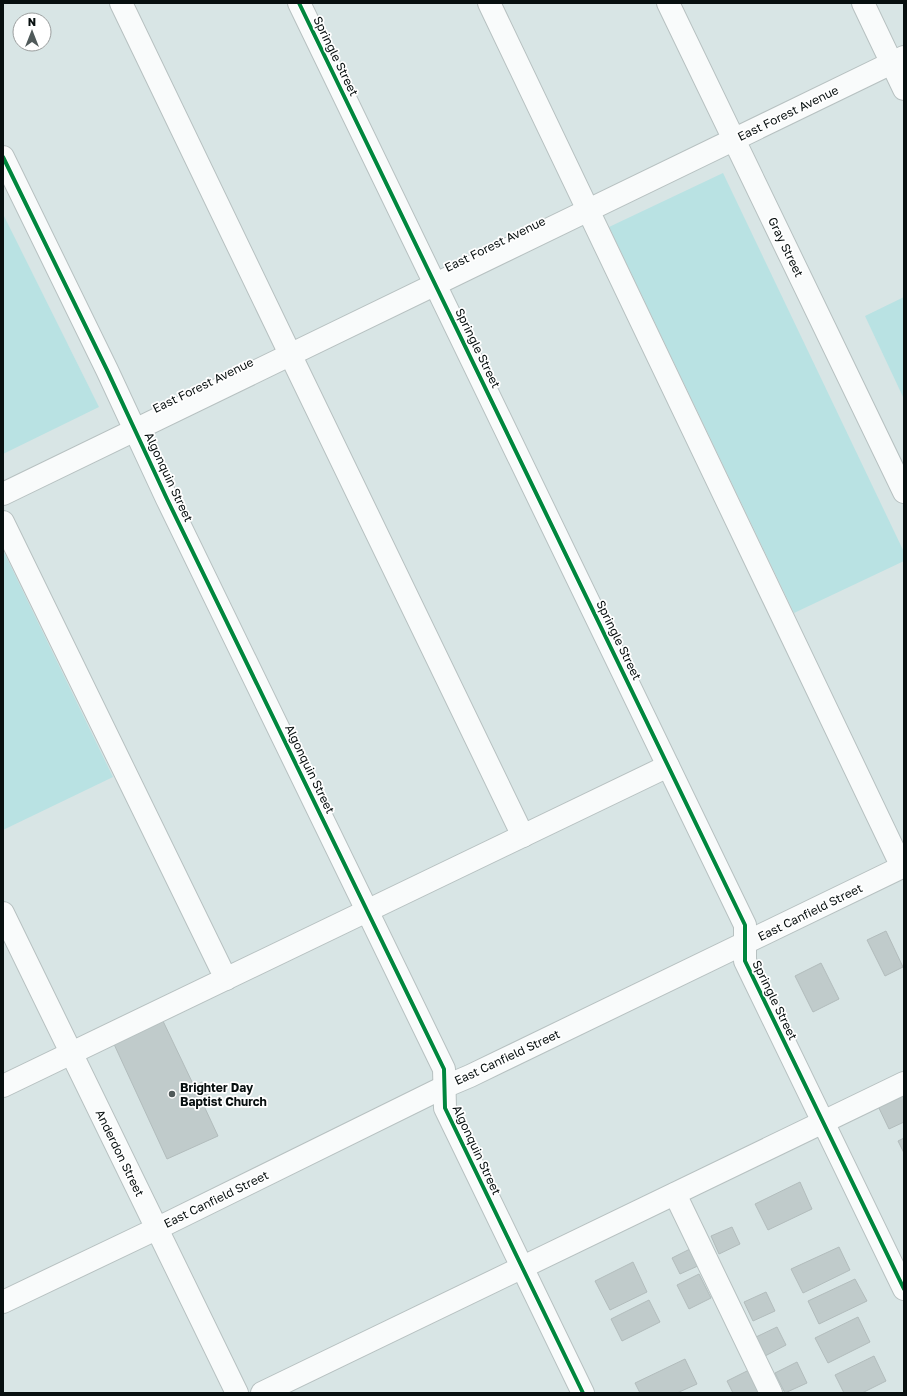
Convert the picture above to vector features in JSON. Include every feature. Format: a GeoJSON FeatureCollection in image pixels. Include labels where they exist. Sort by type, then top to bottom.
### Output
{"type":"FeatureCollection","features":[{"type":"Feature","properties":{"kind":"street"},"geometry":{"type":"LineString","coordinates":[[121,3],[523,836]]}},
{"type":"Feature","properties":{"kind":"street","name":"Springle Street"},"geometry":{"type":"LineString","coordinates":[[299,3],[745,925],[745,960],[904,1289]]}},
{"type":"Feature","properties":{"kind":"street"},"geometry":{"type":"LineString","coordinates":[[488,3],[903,867]]}},
{"type":"Feature","properties":{"kind":"street","name":"Gray Street"},"geometry":{"type":"LineString","coordinates":[[668,3],[904,492]]}},
{"type":"Feature","properties":{"kind":"street"},"geometry":{"type":"LineString","coordinates":[[863,3],[898,60],[904,89]]}},
{"type":"Feature","properties":{"kind":"street","name":"East Forest Avenue"},"geometry":{"type":"LineString","coordinates":[[3,494],[898,60]]}},
{"type":"Feature","properties":{"kind":"street","name":"Algonquin Street"},"geometry":{"type":"LineString","coordinates":[[3,156],[104,362],[171,506],[444,1069],[445,1108],[583,1393]]}},
{"type":"Feature","properties":{"kind":"street"},"geometry":{"type":"LineString","coordinates":[[3,522],[226,979]]}},
{"type":"Feature","properties":{"kind":"street"},"geometry":{"type":"LineString","coordinates":[[3,1086],[668,766]]}},
{"type":"Feature","properties":{"kind":"street","name":"East Canfield Street"},"geometry":{"type":"LineString","coordinates":[[3,1302],[156,1229],[444,1087],[470,1076],[903,867]]}},
{"type":"Feature","properties":{"kind":"street","name":"Anderdon Street"},"geometry":{"type":"LineString","coordinates":[[3,913],[237,1393]]}},
{"type":"Feature","properties":{"kind":"street"},"geometry":{"type":"LineString","coordinates":[[262,1393],[904,1083]]}},
{"type":"Feature","properties":{"kind":"street"},"geometry":{"type":"LineString","coordinates":[[675,1194],[770,1393]]}},
{"type":"Feature","properties":{"kind":"shaded area"},"geometry":{"type":"Polygon","coordinates":[[[723,173],[904,552],[904,561],[794,613],[609,227],[723,173]]]}},
{"type":"Feature","properties":{"kind":"shaded area"},"geometry":{"type":"Polygon","coordinates":[[[3,214],[99,407],[3,454],[3,214]]]}},
{"type":"Feature","properties":{"kind":"shaded area"},"geometry":{"type":"Polygon","coordinates":[[[904,297],[904,399],[865,316],[904,297]]]}},
{"type":"Feature","properties":{"kind":"shaded area"},"geometry":{"type":"Polygon","coordinates":[[[3,550],[113,777],[3,830],[3,550]]]}},
{"type":"Feature","properties":{"kind":"building"},"geometry":{"type":"Polygon","coordinates":[[[886,931],[903,967],[885,976],[867,940],[886,931]]]}},
{"type":"Feature","properties":{"kind":"building"},"geometry":{"type":"Polygon","coordinates":[[[821,963],[839,999],[813,1012],[795,976],[821,963]]]}},
{"type":"Feature","properties":{"kind":"building","name":"Brighter Day Baptist Church"},"geometry":{"type":"Polygon","coordinates":[[[162,1019],[194,1086],[202,1082],[212,1102],[204,1106],[218,1136],[167,1159],[113,1042],[162,1019]]]}},
{"type":"Feature","properties":{"kind":"building"},"geometry":{"type":"Polygon","coordinates":[[[904,1091],[904,1122],[889,1129],[877,1104],[904,1091]]]}},
{"type":"Feature","properties":{"kind":"building"},"geometry":{"type":"Polygon","coordinates":[[[904,1138],[904,1153],[898,1141],[904,1138]]]}},
{"type":"Feature","properties":{"kind":"building"},"geometry":{"type":"Polygon","coordinates":[[[800,1182],[812,1209],[768,1230],[755,1204],[800,1182]]]}},
{"type":"Feature","properties":{"kind":"building"},"geometry":{"type":"Polygon","coordinates":[[[732,1227],[740,1244],[719,1254],[711,1236],[732,1227]]]}},
{"type":"Feature","properties":{"kind":"building"},"geometry":{"type":"Polygon","coordinates":[[[839,1247],[850,1270],[803,1293],[791,1269],[839,1247]]]}},
{"type":"Feature","properties":{"kind":"building"},"geometry":{"type":"Polygon","coordinates":[[[692,1248],[700,1265],[680,1274],[672,1258],[692,1248]]]}},
{"type":"Feature","properties":{"kind":"building"},"geometry":{"type":"Polygon","coordinates":[[[633,1262],[647,1292],[610,1310],[595,1281],[633,1262]]]}},
{"type":"Feature","properties":{"kind":"building"},"geometry":{"type":"Polygon","coordinates":[[[699,1274],[711,1298],[689,1309],[677,1285],[699,1274]]]}},
{"type":"Feature","properties":{"kind":"building"},"geometry":{"type":"Polygon","coordinates":[[[855,1279],[867,1301],[819,1324],[808,1301],[855,1279]]]}},
{"type":"Feature","properties":{"kind":"building"},"geometry":{"type":"Polygon","coordinates":[[[766,1292],[775,1311],[753,1321],[744,1302],[766,1292]]]}},
{"type":"Feature","properties":{"kind":"building"},"geometry":{"type":"Polygon","coordinates":[[[649,1300],[660,1322],[622,1341],[611,1319],[649,1300]]]}},
{"type":"Feature","properties":{"kind":"building"},"geometry":{"type":"Polygon","coordinates":[[[858,1317],[870,1342],[828,1363],[815,1338],[858,1317]]]}},
{"type":"Feature","properties":{"kind":"building"},"geometry":{"type":"Polygon","coordinates":[[[777,1327],[786,1345],[765,1356],[756,1337],[777,1327]]]}},
{"type":"Feature","properties":{"kind":"building"},"geometry":{"type":"Polygon","coordinates":[[[874,1356],[886,1381],[862,1393],[844,1393],[835,1375],[874,1356]]]}},
{"type":"Feature","properties":{"kind":"building"},"geometry":{"type":"Polygon","coordinates":[[[685,1359],[697,1384],[677,1393],[640,1393],[635,1383],[685,1359]]]}},
{"type":"Feature","properties":{"kind":"building"},"geometry":{"type":"Polygon","coordinates":[[[797,1362],[807,1383],[785,1393],[775,1373],[797,1362]]]}},
{"type":"Feature","properties":{"kind":"building"},"geometry":{"type":"Polygon","coordinates":[[[749,1370],[760,1393],[733,1393],[727,1381],[749,1370]]]}},
{"type":"Feature","properties":{"kind":"cycle path"},"geometry":{"type":"LineString","coordinates":[[299,3],[745,925],[745,961],[904,1289]]}},
{"type":"Feature","properties":{"kind":"cycle path"},"geometry":{"type":"LineString","coordinates":[[3,157],[107,370],[167,499],[444,1069],[445,1108],[583,1393]]}},
{"type":"Feature","properties":{"kind":"place","name":"Brighter Day Baptist Church"},"geometry":{"type":"Point","coordinates":[172,1094]}}]}
